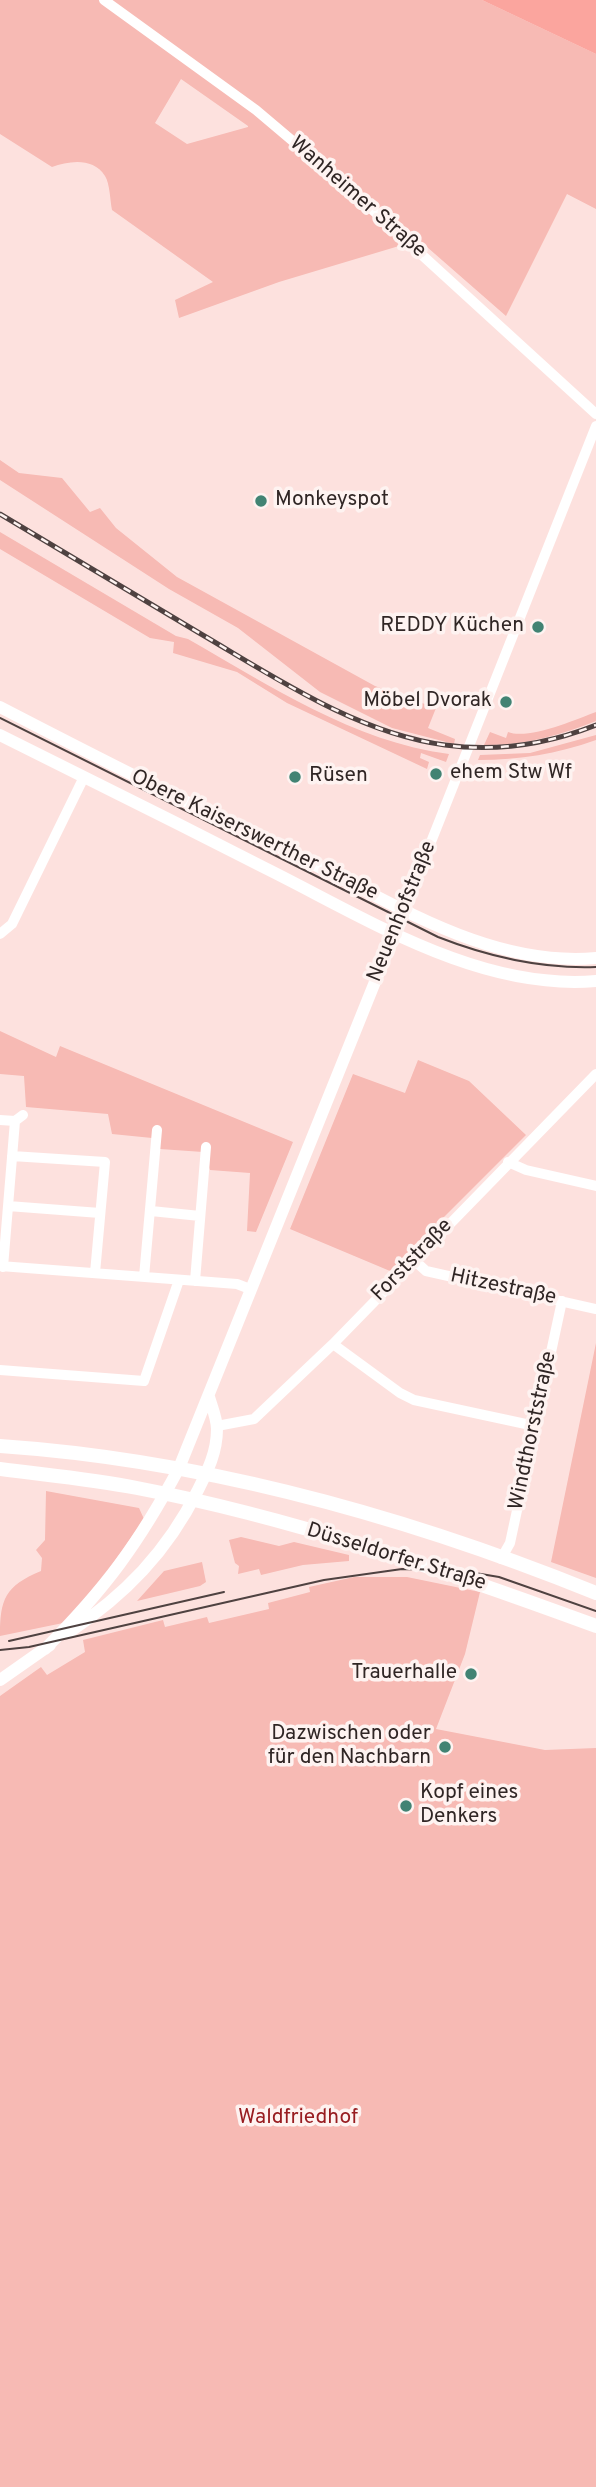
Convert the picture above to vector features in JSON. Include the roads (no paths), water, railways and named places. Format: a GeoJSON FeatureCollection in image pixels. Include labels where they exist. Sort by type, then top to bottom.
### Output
{"type":"FeatureCollection","features":[{"type":"Feature","properties":{"kind":"main road","name":"Düsseldorfer Straße"},"geometry":{"type":"LineString","coordinates":[[0,1446],[179,1468],[302,1495],[501,1559],[596,1593]]}},
{"type":"Feature","properties":{"kind":"main road","name":"Düsseldorfer Straße"},"geometry":{"type":"LineString","coordinates":[[0,1469],[165,1494],[370,1547],[596,1626]]}},
{"type":"Feature","properties":{"kind":"street","name":"Wanheimer Straße"},"geometry":{"type":"LineString","coordinates":[[104,0],[209,75],[334,176],[596,414]]}},
{"type":"Feature","properties":{"kind":"street","name":"Neuenhofstraße"},"geometry":{"type":"LineString","coordinates":[[45,1649],[111,1578],[179,1468],[596,426]]}},
{"type":"Feature","properties":{"kind":"street","name":"Obere Kaiserswerther Straße"},"geometry":{"type":"LineString","coordinates":[[0,707],[186,804],[469,940],[503,950],[549,957],[596,958]]}},
{"type":"Feature","properties":{"kind":"street","name":"Obere Kaiserswerther Straße"},"geometry":{"type":"LineString","coordinates":[[0,735],[394,932],[459,961],[503,973],[545,979],[596,981]]}},
{"type":"Feature","properties":{"kind":"street"},"geometry":{"type":"LineString","coordinates":[[0,934],[12,924],[84,777]]}},
{"type":"Feature","properties":{"kind":"street","name":"Forststraße"},"geometry":{"type":"LineString","coordinates":[[217,1426],[254,1419],[333,1344],[596,1074]]}},
{"type":"Feature","properties":{"kind":"street"},"geometry":{"type":"LineString","coordinates":[[0,1120],[19,1118],[12,1156],[2,1266],[237,1284],[250,1289]]}},
{"type":"Feature","properties":{"kind":"street"},"geometry":{"type":"LineString","coordinates":[[144,1277],[157,1130]]}},
{"type":"Feature","properties":{"kind":"street"},"geometry":{"type":"LineString","coordinates":[[195,1281],[206,1147]]}},
{"type":"Feature","properties":{"kind":"street"},"geometry":{"type":"LineString","coordinates":[[12,1156],[105,1162],[95,1273]]}},
{"type":"Feature","properties":{"kind":"street"},"geometry":{"type":"LineString","coordinates":[[508,1162],[526,1170],[596,1186]]}},
{"type":"Feature","properties":{"kind":"street"},"geometry":{"type":"LineString","coordinates":[[8,1206],[100,1213]]}},
{"type":"Feature","properties":{"kind":"street"},"geometry":{"type":"LineString","coordinates":[[151,1211],[200,1216]]}},
{"type":"Feature","properties":{"kind":"street","name":"Hitzestraße"},"geometry":{"type":"LineString","coordinates":[[414,1260],[426,1271],[596,1309]]}},
{"type":"Feature","properties":{"kind":"street"},"geometry":{"type":"LineString","coordinates":[[0,1370],[144,1381],[179,1280]]}},
{"type":"Feature","properties":{"kind":"street","name":"Windthorststraße"},"geometry":{"type":"LineString","coordinates":[[501,1559],[510,1543],[562,1301]]}},
{"type":"Feature","properties":{"kind":"street"},"geometry":{"type":"LineString","coordinates":[[333,1344],[400,1394],[414,1400],[535,1426]]}},
{"type":"Feature","properties":{"kind":"street"},"geometry":{"type":"LineString","coordinates":[[0,1680],[100,1611],[138,1578],[167,1543],[192,1501],[214,1455],[217,1426],[209,1397]]}},
{"type":"Feature","properties":{"kind":"street"},"geometry":{"type":"LineString","coordinates":[[197,1424],[217,1426]]}},
{"type":"Feature","properties":{"kind":"tram line"},"geometry":{"type":"LineString","coordinates":[[0,718],[438,937],[476,950],[535,964],[596,967]]}},
{"type":"Feature","properties":{"kind":"tram line"},"geometry":{"type":"LineString","coordinates":[[0,1650],[29,1647],[324,1580],[402,1569],[457,1570],[499,1577],[596,1611]]}},
{"type":"Feature","properties":{"kind":"tram line"},"geometry":{"type":"LineString","coordinates":[[9,1641],[224,1592]]}},
{"type":"Feature","properties":{"kind":"railway"},"geometry":{"type":"LineString","coordinates":[[0,514],[318,702],[380,729],[412,739],[484,748],[541,742],[596,725]]}},
{"type":"Feature","properties":{"kind":"place","name":"Monkeyspot"},"geometry":{"type":"Point","coordinates":[261,501]}},
{"type":"Feature","properties":{"kind":"place","name":"REDDY Küchen"},"geometry":{"type":"Point","coordinates":[538,627]}},
{"type":"Feature","properties":{"kind":"place","name":"Möbel Dvorak"},"geometry":{"type":"Point","coordinates":[506,702]}},
{"type":"Feature","properties":{"kind":"place","name":"ehem Stw Wf"},"geometry":{"type":"Point","coordinates":[436,774]}},
{"type":"Feature","properties":{"kind":"place","name":"Rüsen"},"geometry":{"type":"Point","coordinates":[295,777]}},
{"type":"Feature","properties":{"kind":"place","name":"Trauerhalle"},"geometry":{"type":"Point","coordinates":[471,1674]}},
{"type":"Feature","properties":{"kind":"place","name":"Dazwischen oder für den Nachbarn"},"geometry":{"type":"Point","coordinates":[445,1747]}},
{"type":"Feature","properties":{"kind":"place","name":"Kopf eines Denkers"},"geometry":{"type":"Point","coordinates":[406,1806]}},
{"type":"Feature","properties":{"kind":"park label","name":"Waldfriedhof"},"geometry":{"type":"Point","coordinates":[298,2119]}}]}
